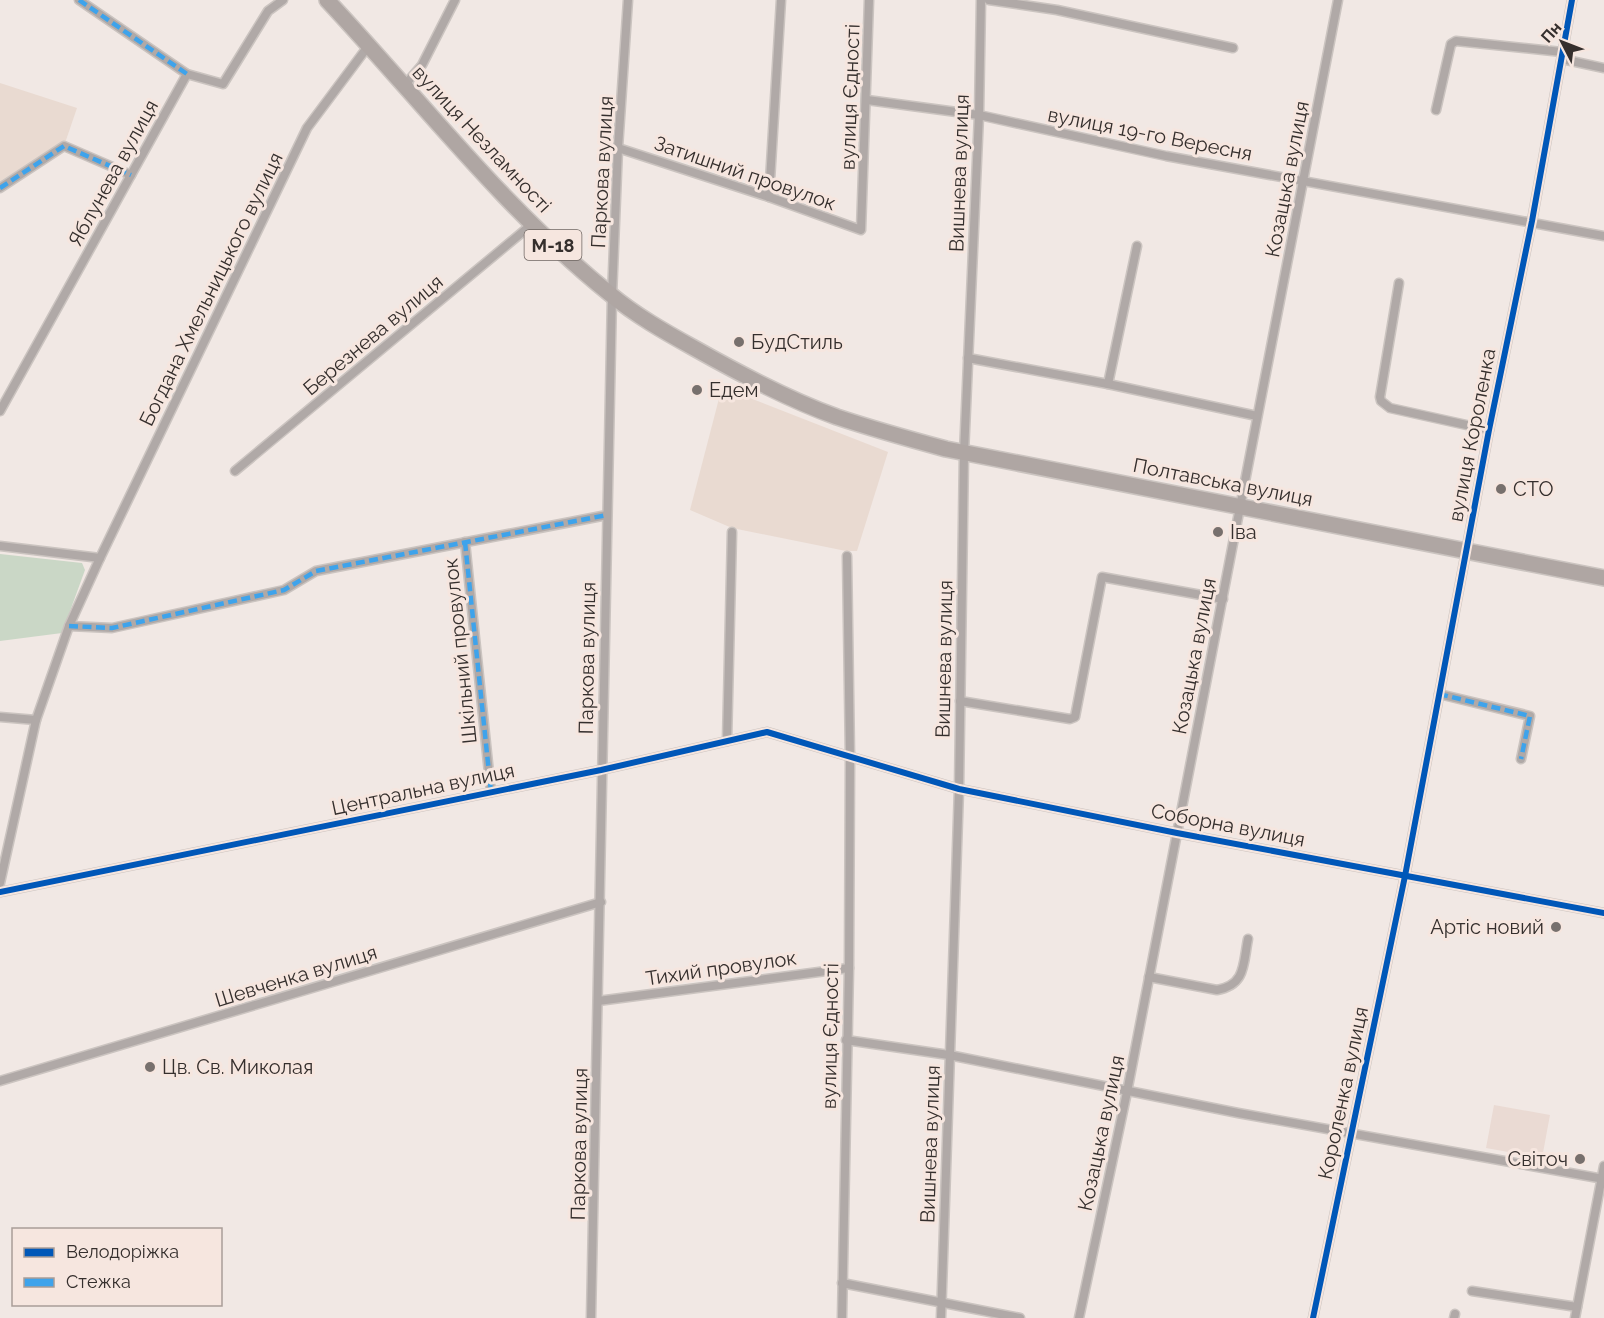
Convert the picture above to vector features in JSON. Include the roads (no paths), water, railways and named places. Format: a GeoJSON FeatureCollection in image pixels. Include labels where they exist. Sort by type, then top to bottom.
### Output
{"type":"FeatureCollection","features":[{"type":"Feature","properties":{"kind":"highway","name":"вулиця Незламності"},"geometry":{"type":"LineString","coordinates":[[327,0],[498,192],[531,225],[612,296],[670,335],[710,357],[793,399],[836,416]]}},
{"type":"Feature","properties":{"kind":"highway","name":"Полтавська вулиця"},"geometry":{"type":"LineString","coordinates":[[836,416],[880,431],[964,453],[1604,578]]}},
{"type":"Feature","properties":{"kind":"street"},"geometry":{"type":"LineString","coordinates":[[79,0],[187,74],[223,84],[268,11],[283,0]]}},
{"type":"Feature","properties":{"kind":"street"},"geometry":{"type":"LineString","coordinates":[[404,86],[422,65],[455,0]]}},
{"type":"Feature","properties":{"kind":"street","name":"Паркова вулиця"},"geometry":{"type":"LineString","coordinates":[[591,1318],[612,296],[618,148],[628,0]]}},
{"type":"Feature","properties":{"kind":"street"},"geometry":{"type":"LineString","coordinates":[[769,197],[781,0]]}},
{"type":"Feature","properties":{"kind":"street","name":"вулиця Єдності"},"geometry":{"type":"LineString","coordinates":[[861,230],[869,0]]}},
{"type":"Feature","properties":{"kind":"street","name":"Вишнева вулиця"},"geometry":{"type":"LineString","coordinates":[[941,1318],[959,789],[964,453],[979,115],[981,0]]}},
{"type":"Feature","properties":{"kind":"street"},"geometry":{"type":"LineString","coordinates":[[989,0],[1057,10],[1233,48]]}},
{"type":"Feature","properties":{"kind":"street","name":"Козацька вулиця"},"geometry":{"type":"LineString","coordinates":[[1079,1318],[1127,1092],[1338,0]]}},
{"type":"Feature","properties":{"kind":"street","name":"вулиця Короленка"},"geometry":{"type":"LineString","coordinates":[[1405,876],[1489,430],[1532,221],[1572,0]]}},
{"type":"Feature","properties":{"kind":"street"},"geometry":{"type":"LineString","coordinates":[[1436,110],[1451,44],[1456,41],[1562,56],[1604,68]]}},
{"type":"Feature","properties":{"kind":"street","name":"Богдана Хмельницького вулиця"},"geometry":{"type":"LineString","coordinates":[[0,883],[36,720],[69,626],[307,128],[369,45]]}},
{"type":"Feature","properties":{"kind":"street","name":"Яблунева вулиця"},"geometry":{"type":"LineString","coordinates":[[0,411],[187,74]]}},
{"type":"Feature","properties":{"kind":"street","name":"вулиця 19-го Вересня"},"geometry":{"type":"LineString","coordinates":[[867,100],[979,115],[1166,156],[1532,221],[1604,236]]}},
{"type":"Feature","properties":{"kind":"street"},"geometry":{"type":"LineString","coordinates":[[0,188],[64,146],[131,175]]}},
{"type":"Feature","properties":{"kind":"street","name":"Затишний провулок"},"geometry":{"type":"LineString","coordinates":[[618,148],[769,197],[861,230]]}},
{"type":"Feature","properties":{"kind":"street","name":"Березнева вулиця"},"geometry":{"type":"LineString","coordinates":[[235,471],[531,225]]}},
{"type":"Feature","properties":{"kind":"street"},"geometry":{"type":"LineString","coordinates":[[1108,384],[1137,246]]}},
{"type":"Feature","properties":{"kind":"street"},"geometry":{"type":"LineString","coordinates":[[1399,283],[1381,402],[1390,408],[1489,430]]}},
{"type":"Feature","properties":{"kind":"street"},"geometry":{"type":"LineString","coordinates":[[968,358],[1108,384],[1257,416]]}},
{"type":"Feature","properties":{"kind":"street"},"geometry":{"type":"LineString","coordinates":[[69,626],[112,628],[284,590],[316,571],[607,515]]}},
{"type":"Feature","properties":{"kind":"street"},"geometry":{"type":"LineString","coordinates":[[727,741],[732,532]]}},
{"type":"Feature","properties":{"kind":"street","name":"Шкільний провулок"},"geometry":{"type":"LineString","coordinates":[[465,542],[491,792]]}},
{"type":"Feature","properties":{"kind":"street"},"geometry":{"type":"LineString","coordinates":[[0,546],[100,558]]}},
{"type":"Feature","properties":{"kind":"street","name":"вулиця Єдності"},"geometry":{"type":"LineString","coordinates":[[842,1318],[849,968],[850,755],[847,556]]}},
{"type":"Feature","properties":{"kind":"street"},"geometry":{"type":"LineString","coordinates":[[960,701],[1070,719],[1075,717],[1102,577],[1223,599]]}},
{"type":"Feature","properties":{"kind":"street"},"geometry":{"type":"LineString","coordinates":[[1439,694],[1530,716],[1521,759]]}},
{"type":"Feature","properties":{"kind":"street"},"geometry":{"type":"LineString","coordinates":[[0,717],[36,720]]}},
{"type":"Feature","properties":{"kind":"street","name":"Центральна вулиця"},"geometry":{"type":"LineString","coordinates":[[0,892],[601,770],[767,732],[850,755]]}},
{"type":"Feature","properties":{"kind":"street","name":"Соборна вулиця"},"geometry":{"type":"LineString","coordinates":[[850,755],[959,789],[1177,833],[1604,913]]}},
{"type":"Feature","properties":{"kind":"street","name":"Короленка вулиця"},"geometry":{"type":"LineString","coordinates":[[1313,1318],[1405,876]]}},
{"type":"Feature","properties":{"kind":"street","name":"Шевченка вулиця"},"geometry":{"type":"LineString","coordinates":[[0,1081],[601,902]]}},
{"type":"Feature","properties":{"kind":"street"},"geometry":{"type":"LineString","coordinates":[[1149,977],[1216,990],[1226,988],[1235,984],[1242,973],[1248,939]]}},
{"type":"Feature","properties":{"kind":"street","name":"Тихий провулок"},"geometry":{"type":"LineString","coordinates":[[598,1001],[849,968]]}},
{"type":"Feature","properties":{"kind":"street"},"geometry":{"type":"LineString","coordinates":[[846,1040],[949,1055],[1127,1092],[1603,1179]]}},
{"type":"Feature","properties":{"kind":"street"},"geometry":{"type":"LineString","coordinates":[[1575,1318],[1604,1166]]}},
{"type":"Feature","properties":{"kind":"street"},"geometry":{"type":"LineString","coordinates":[[842,1283],[1020,1318]]}},
{"type":"Feature","properties":{"kind":"street"},"geometry":{"type":"LineString","coordinates":[[1472,1291],[1577,1307]]}},
{"type":"Feature","properties":{"kind":"place","name":"БудСтиль"},"geometry":{"type":"Point","coordinates":[739,342]}},
{"type":"Feature","properties":{"kind":"place","name":"Едем"},"geometry":{"type":"Point","coordinates":[697,390]}},
{"type":"Feature","properties":{"kind":"place","name":"СТО"},"geometry":{"type":"Point","coordinates":[1501,489]}},
{"type":"Feature","properties":{"kind":"place","name":"Іва"},"geometry":{"type":"Point","coordinates":[1218,532]}},
{"type":"Feature","properties":{"kind":"place","name":"Артіс новий"},"geometry":{"type":"Point","coordinates":[1556,927]}},
{"type":"Feature","properties":{"kind":"place","name":"Цв. Св. Миколая"},"geometry":{"type":"Point","coordinates":[150,1067]}},
{"type":"Feature","properties":{"kind":"place","name":"Світоч"},"geometry":{"type":"Point","coordinates":[1580,1159]}}]}
